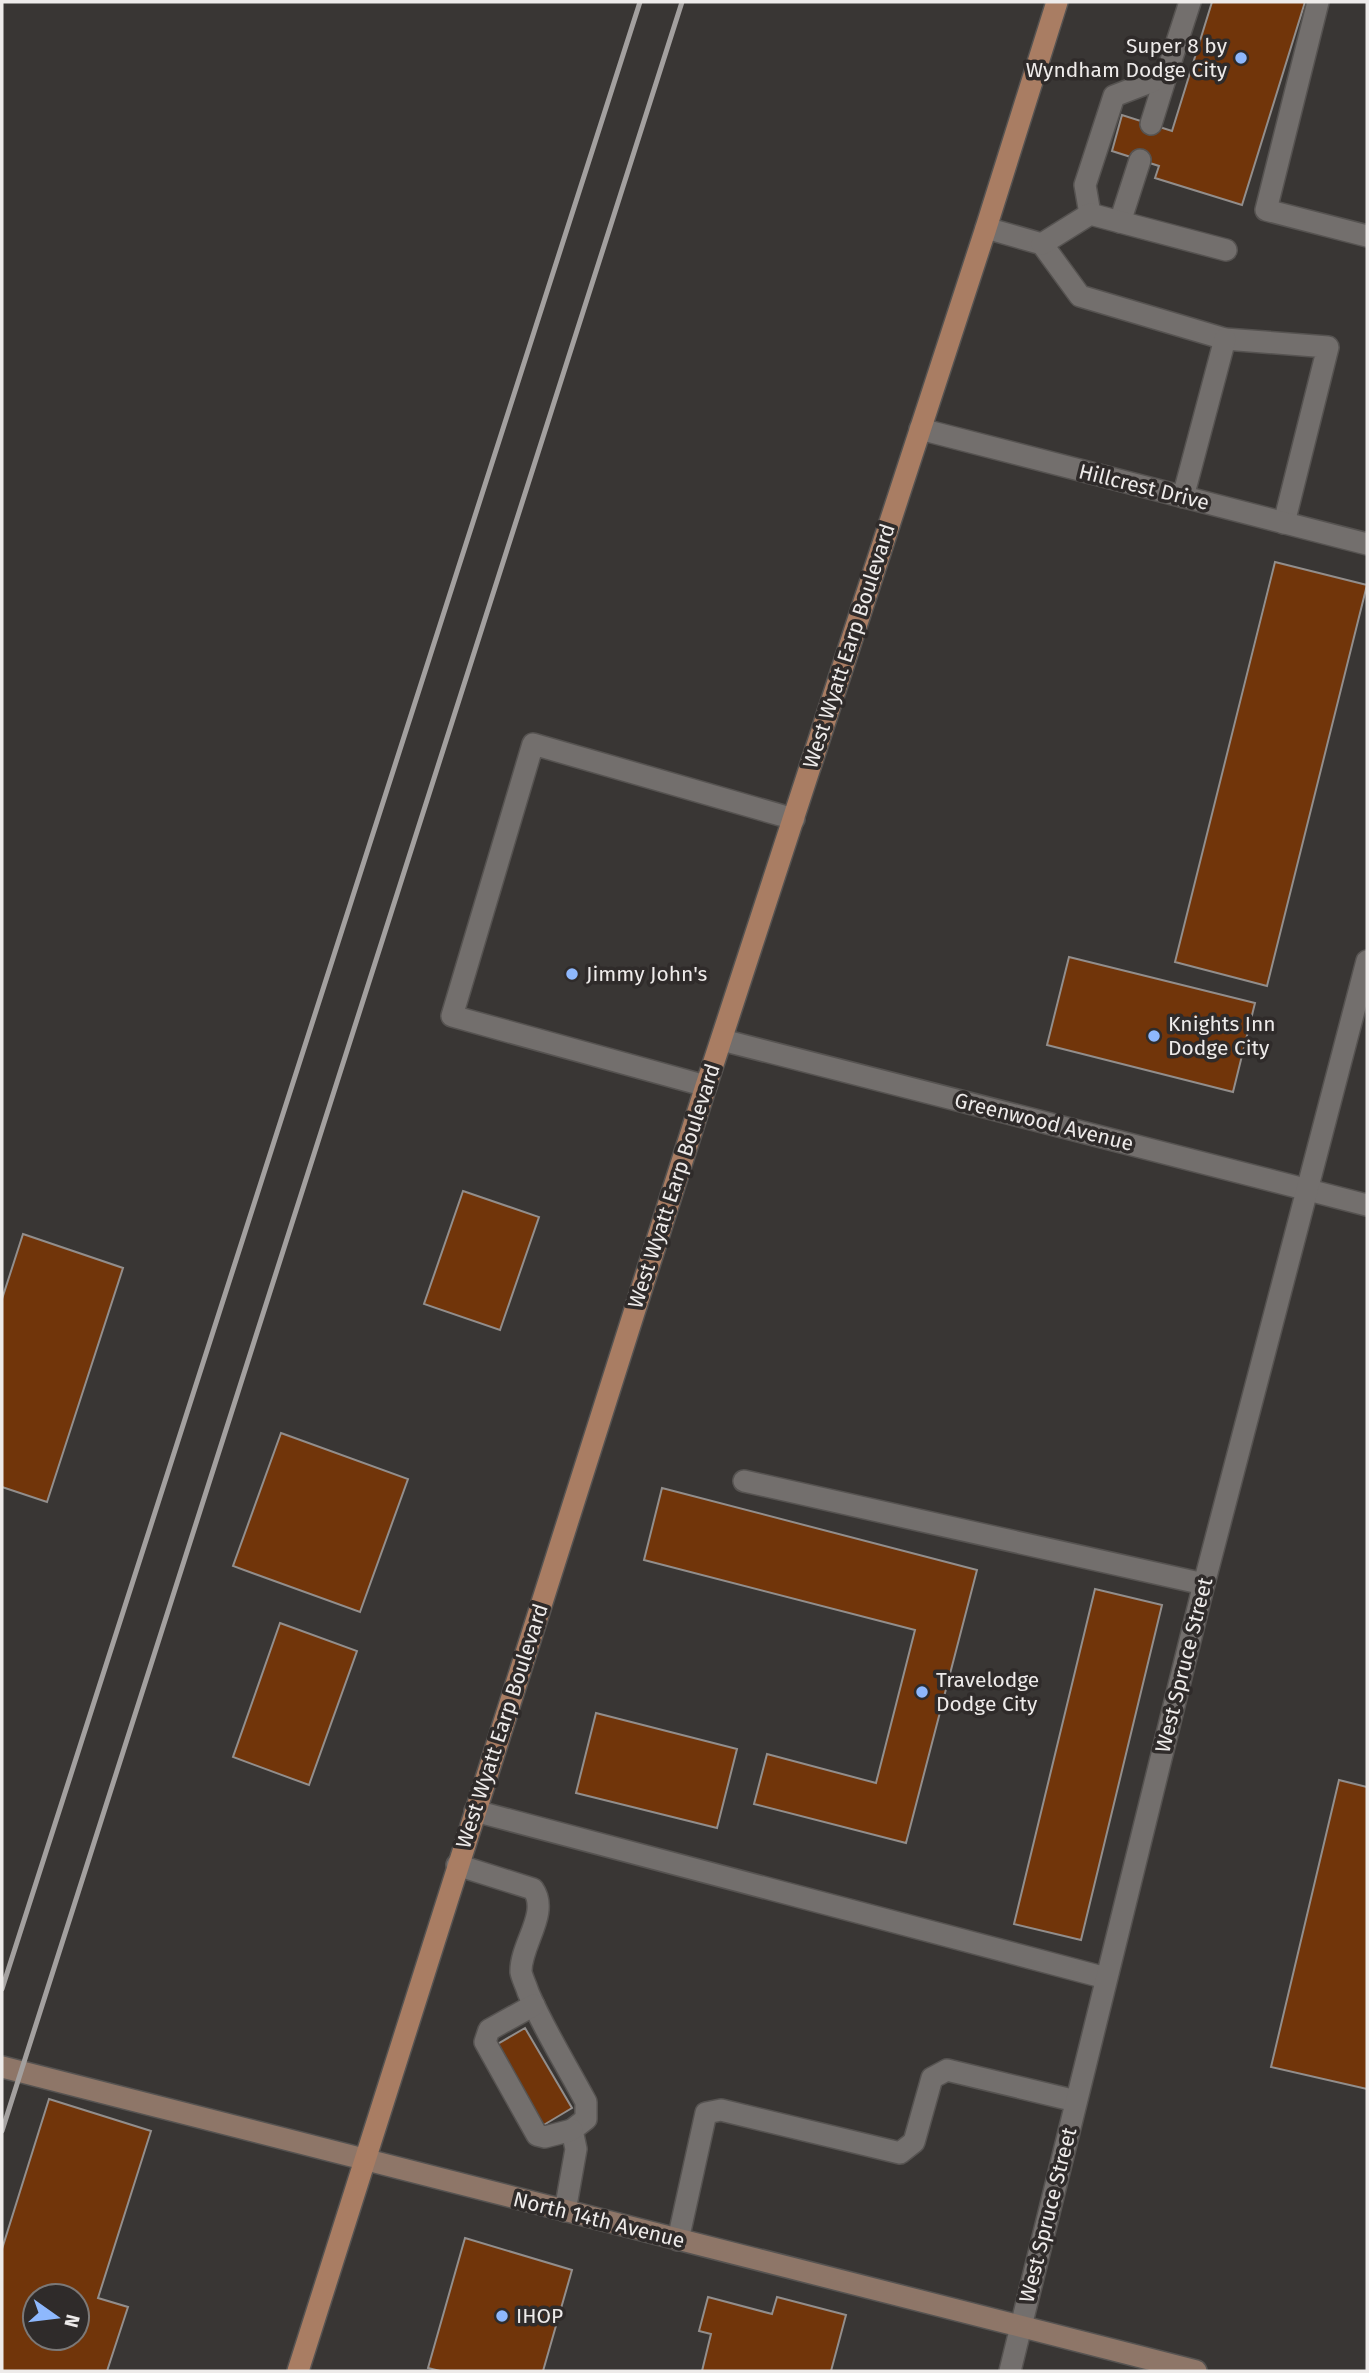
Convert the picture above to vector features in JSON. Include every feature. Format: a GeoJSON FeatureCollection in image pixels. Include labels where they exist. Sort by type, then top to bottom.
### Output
{"type":"FeatureCollection","features":[{"type":"Feature","properties":{"kind":"main road","name":"West Wyatt Earp Boulevard"},"geometry":{"type":"LineString","coordinates":[[298,2371],[706,1086],[1057,2]]}},
{"type":"Feature","properties":{"kind":"main road","name":"North 14th Avenue"},"geometry":{"type":"LineString","coordinates":[[2,2067],[1196,2371]]}},
{"type":"Feature","properties":{"kind":"street"},"geometry":{"type":"LineString","coordinates":[[1152,124],[1190,2]]}},
{"type":"Feature","properties":{"kind":"street"},"geometry":{"type":"LineString","coordinates":[[1318,2],[1266,210],[1366,229]]}},
{"type":"Feature","properties":{"kind":"street"},"geometry":{"type":"LineString","coordinates":[[1090,214],[1085,185],[1114,96],[1166,76]]}},
{"type":"Feature","properties":{"kind":"street"},"geometry":{"type":"LineString","coordinates":[[1120,222],[1140,160]]}},
{"type":"Feature","properties":{"kind":"street"},"geometry":{"type":"LineString","coordinates":[[1042,244],[1090,214],[1226,250]]}},
{"type":"Feature","properties":{"kind":"street"},"geometry":{"type":"LineString","coordinates":[[986,228],[1042,244],[1080,296],[1225,339],[1328,347],[1284,523]]}},
{"type":"Feature","properties":{"kind":"street"},"geometry":{"type":"LineString","coordinates":[[1183,497],[1225,339]]}},
{"type":"Feature","properties":{"kind":"street","name":"Hillcrest Drive"},"geometry":{"type":"LineString","coordinates":[[920,429],[1367,544]]}},
{"type":"Feature","properties":{"kind":"street"},"geometry":{"type":"LineString","coordinates":[[706,1086],[452,1016],[533,744],[793,819]]}},
{"type":"Feature","properties":{"kind":"street","name":"West Spruce Street"},"geometry":{"type":"LineString","coordinates":[[1010,2371],[1205,1584],[1367,961]]}},
{"type":"Feature","properties":{"kind":"street","name":"Greenwood Avenue"},"geometry":{"type":"LineString","coordinates":[[722,1040],[1367,1205]]}},
{"type":"Feature","properties":{"kind":"street"},"geometry":{"type":"LineString","coordinates":[[744,1480],[1205,1584]]}},
{"type":"Feature","properties":{"kind":"street"},"geometry":{"type":"LineString","coordinates":[[475,1811],[1106,1978]]}},
{"type":"Feature","properties":{"kind":"street"},"geometry":{"type":"LineString","coordinates":[[457,1865],[533,1889],[538,1896],[539,1906],[523,1957],[521,1973],[534,2005],[586,2102],[586,2119],[572,2130],[545,2137],[537,2135],[485,2042],[489,2031],[534,2005]]}},
{"type":"Feature","properties":{"kind":"street"},"geometry":{"type":"LineString","coordinates":[[678,2240],[706,2113],[721,2110],[900,2153],[914,2143],[932,2078],[947,2070],[1076,2101]]}},
{"type":"Feature","properties":{"kind":"street"},"geometry":{"type":"LineString","coordinates":[[565,2211],[576,2149],[572,2130]]}},
{"type":"Feature","properties":{"kind":"building","name":"Super 8 by Wyndham Dodge City"},"geometry":{"type":"Polygon","coordinates":[[[1212,2],[1305,2],[1242,205],[1155,178],[1159,166],[1112,151],[1122,115],[1172,131],[1212,2]]]}},
{"type":"Feature","properties":{"kind":"building"},"geometry":{"type":"Polygon","coordinates":[[[1275,562],[1367,585],[1267,986],[1175,962],[1275,562]]]}},
{"type":"Feature","properties":{"kind":"building"},"geometry":{"type":"Polygon","coordinates":[[[1069,957],[1255,1003],[1233,1092],[1047,1045],[1069,957]]]}},
{"type":"Feature","properties":{"kind":"building"},"geometry":{"type":"Polygon","coordinates":[[[463,1191],[539,1217],[500,1330],[424,1304],[463,1191]]]}},
{"type":"Feature","properties":{"kind":"building"},"geometry":{"type":"Polygon","coordinates":[[[23,1234],[123,1268],[47,1502],[2,1487],[2,1299],[23,1234]]]}},
{"type":"Feature","properties":{"kind":"building"},"geometry":{"type":"Polygon","coordinates":[[[281,1433],[408,1479],[360,1612],[233,1566],[281,1433]]]}},
{"type":"Feature","properties":{"kind":"building","name":"Travelodge Dodge City"},"geometry":{"type":"Polygon","coordinates":[[[662,1488],[977,1570],[906,1843],[754,1804],[767,1754],[876,1783],[915,1630],[644,1560],[662,1488]]]}},
{"type":"Feature","properties":{"kind":"building"},"geometry":{"type":"Polygon","coordinates":[[[1095,1589],[1162,1605],[1081,1940],[1014,1924],[1095,1589]]]}},
{"type":"Feature","properties":{"kind":"building"},"geometry":{"type":"Polygon","coordinates":[[[280,1623],[357,1651],[309,1785],[233,1757],[280,1623]]]}},
{"type":"Feature","properties":{"kind":"building"},"geometry":{"type":"Polygon","coordinates":[[[596,1713],[737,1749],[717,1828],[576,1793],[596,1713]]]}},
{"type":"Feature","properties":{"kind":"building"},"geometry":{"type":"Polygon","coordinates":[[[1339,1780],[1367,1787],[1367,2089],[1271,2067],[1339,1780]]]}},
{"type":"Feature","properties":{"kind":"building"},"geometry":{"type":"Polygon","coordinates":[[[525,2028],[572,2108],[537,2129],[489,2049],[525,2028]]]}},
{"type":"Feature","properties":{"kind":"building"},"geometry":{"type":"Polygon","coordinates":[[[49,2099],[151,2131],[98,2298],[128,2307],[107,2371],[2,2371],[2,2249],[49,2099]]]}},
{"type":"Feature","properties":{"kind":"building"},"geometry":{"type":"Polygon","coordinates":[[[465,2238],[572,2270],[543,2371],[440,2371],[428,2368],[465,2238]]]}},
{"type":"Feature","properties":{"kind":"building"},"geometry":{"type":"Polygon","coordinates":[[[708,2297],[772,2314],[777,2297],[846,2315],[831,2371],[702,2371],[711,2334],[699,2331],[708,2297]]]}},
{"type":"Feature","properties":{"kind":"railway"},"geometry":{"type":"LineString","coordinates":[[2,1989],[640,2]]}},
{"type":"Feature","properties":{"kind":"railway"},"geometry":{"type":"LineString","coordinates":[[2,2131],[682,2]]}},
{"type":"Feature","properties":{"kind":"place","name":"Super 8 by Wyndham Dodge City"},"geometry":{"type":"Point","coordinates":[1241,58]}},
{"type":"Feature","properties":{"kind":"place","name":"Jimmy John's"},"geometry":{"type":"Point","coordinates":[572,974]}},
{"type":"Feature","properties":{"kind":"place","name":"Knights Inn Dodge City"},"geometry":{"type":"Point","coordinates":[1154,1036]}},
{"type":"Feature","properties":{"kind":"place","name":"Travelodge Dodge City"},"geometry":{"type":"Point","coordinates":[922,1692]}},
{"type":"Feature","properties":{"kind":"place","name":"IHOP"},"geometry":{"type":"Point","coordinates":[502,2316]}}]}
